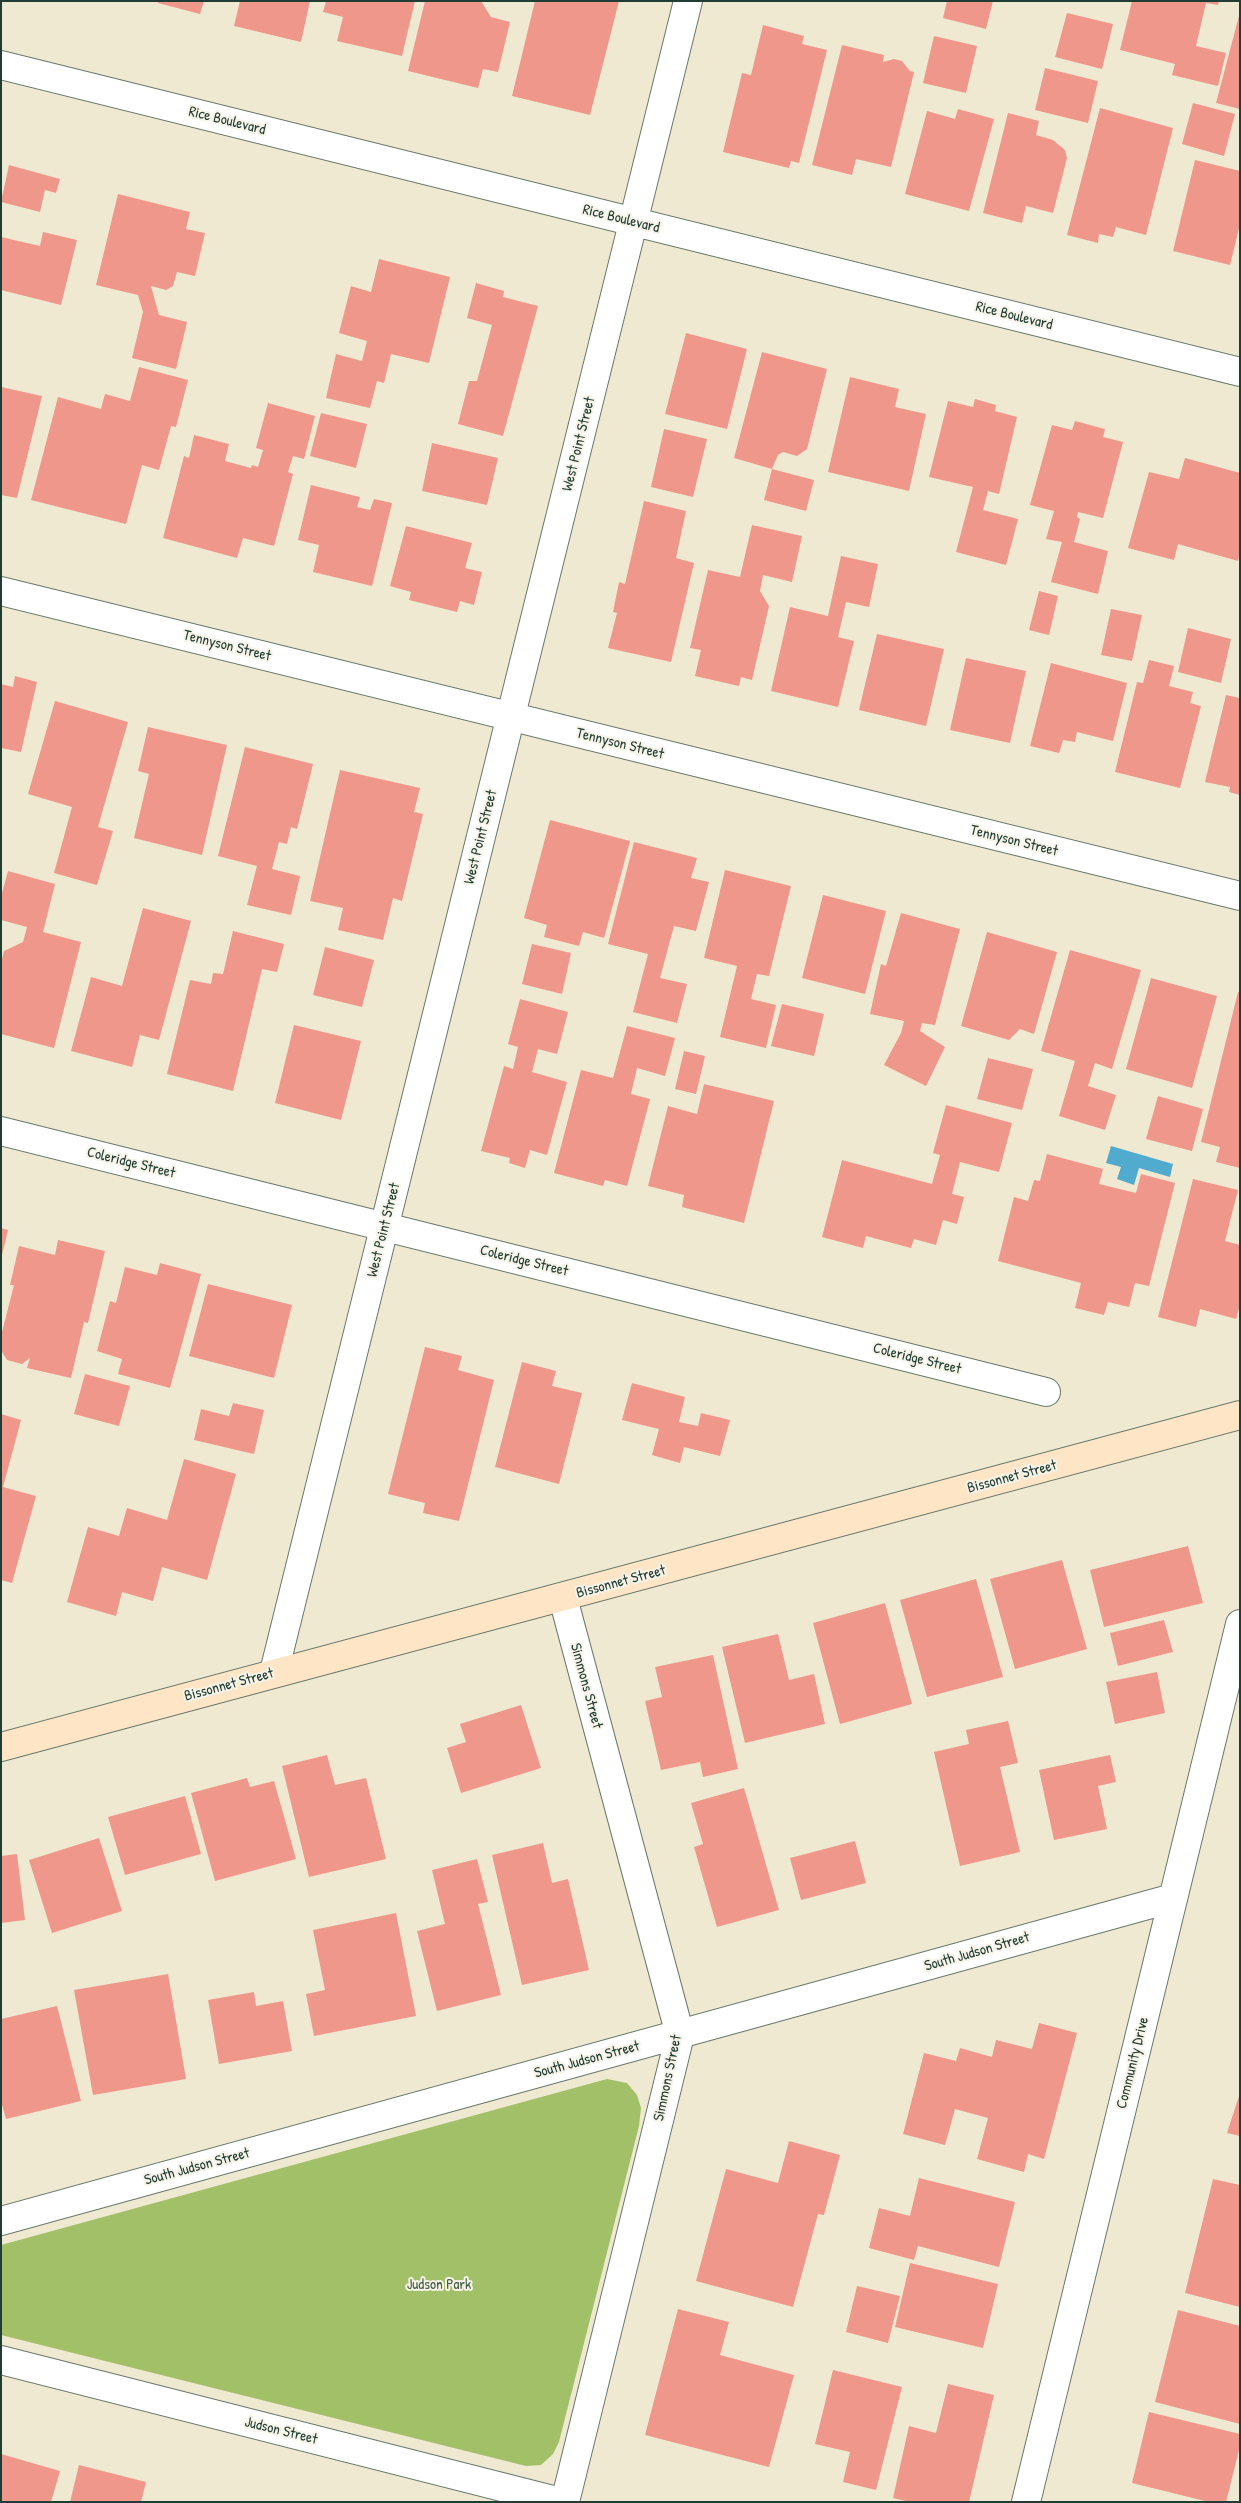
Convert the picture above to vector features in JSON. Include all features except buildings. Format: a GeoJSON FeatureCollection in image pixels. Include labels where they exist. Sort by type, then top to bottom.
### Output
{"type":"FeatureCollection","features":[{"type":"Feature","properties":{"kind":"main road","name":"Bissonnet Street"},"geometry":{"type":"LineString","coordinates":[[1,1747],[274,1672],[563,1598],[1240,1416]]}},
{"type":"Feature","properties":{"kind":"street","name":"West Point Street"},"geometry":{"type":"LineString","coordinates":[[274,1672],[688,1]]}},
{"type":"Feature","properties":{"kind":"street","name":"Rice Boulevard"},"geometry":{"type":"LineString","coordinates":[[1,65],[1240,372]]}},
{"type":"Feature","properties":{"kind":"street","name":"Tennyson Street"},"geometry":{"type":"LineString","coordinates":[[1,591],[1240,896]]}},
{"type":"Feature","properties":{"kind":"street","name":"Coleridge Street"},"geometry":{"type":"LineString","coordinates":[[1,1131],[1046,1392]]}},
{"type":"Feature","properties":{"kind":"street","name":"Simmons Street"},"geometry":{"type":"LineString","coordinates":[[563,1598],[680,2035],[565,2502]]}},
{"type":"Feature","properties":{"kind":"street","name":"Community Drive"},"geometry":{"type":"LineString","coordinates":[[1026,2502],[1240,1624]]}},
{"type":"Feature","properties":{"kind":"street","name":"South Judson Street"},"geometry":{"type":"LineString","coordinates":[[1,2221],[1173,1898]]}},
{"type":"Feature","properties":{"kind":"street","name":"Judson Street"},"geometry":{"type":"LineString","coordinates":[[1,2360],[561,2502]]}},
{"type":"Feature","properties":{"kind":"green space","name":"Judson Park"},"geometry":{"type":"Polygon","coordinates":[[[607,2079],[627,2083],[637,2095],[641,2108],[639,2126],[559,2442],[553,2454],[541,2465],[526,2466],[1,2335],[1,2245],[607,2079]]]}},
{"type":"Feature","properties":{"kind":"water"},"geometry":{"type":"Polygon","coordinates":[[[1111,1146],[1173,1164],[1170,1177],[1139,1168],[1134,1185],[1117,1179],[1121,1167],[1106,1163],[1111,1146]]]}}]}
